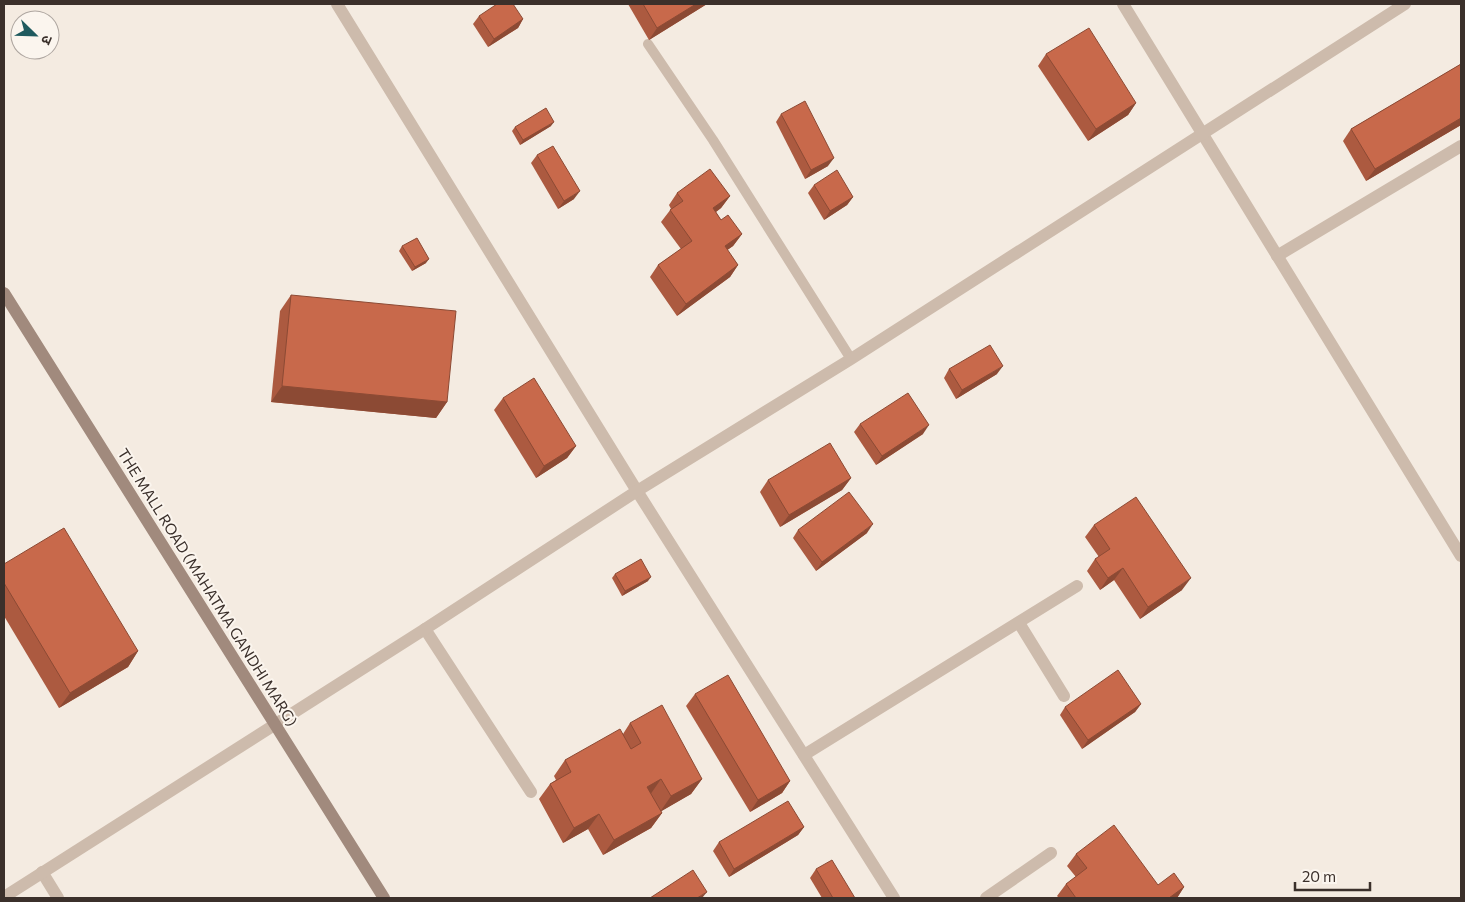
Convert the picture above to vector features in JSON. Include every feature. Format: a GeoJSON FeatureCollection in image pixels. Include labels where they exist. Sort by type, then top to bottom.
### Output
{"type":"FeatureCollection","features":[{"type":"Feature","properties":{"kind":"street"},"geometry":{"type":"LineString","coordinates":[[337,4],[636,491],[894,898]]}},
{"type":"Feature","properties":{"kind":"street"},"geometry":{"type":"LineString","coordinates":[[1122,4],[1203,133],[1461,556]]}},
{"type":"Feature","properties":{"kind":"street"},"geometry":{"type":"LineString","coordinates":[[4,897],[425,629],[636,491],[851,359],[1405,4]]}},
{"type":"Feature","properties":{"kind":"street"},"geometry":{"type":"LineString","coordinates":[[1277,256],[1461,146]]}},
{"type":"Feature","properties":{"kind":"street","name":"THE MALL ROAD (MAHATMA GANDHI MARG)"},"geometry":{"type":"LineString","coordinates":[[4,293],[384,898]]}},
{"type":"Feature","properties":{"kind":"street"},"geometry":{"type":"LineString","coordinates":[[804,755],[1077,586]]}},
{"type":"Feature","properties":{"kind":"street"},"geometry":{"type":"LineString","coordinates":[[1019,623],[1064,696]]}},
{"type":"Feature","properties":{"kind":"street"},"geometry":{"type":"LineString","coordinates":[[425,629],[530,792]]}},
{"type":"Feature","properties":{"kind":"street"},"geometry":{"type":"LineString","coordinates":[[986,898],[1051,853]]}},
{"type":"Feature","properties":{"kind":"street"},"geometry":{"type":"LineString","coordinates":[[42,872],[58,898]]}},
{"type":"Feature","properties":{"kind":"lane"},"geometry":{"type":"LineString","coordinates":[[648,44],[713,140],[851,359]]}},
{"type":"Feature","properties":{"kind":"building"},"geometry":{"type":"Polygon","coordinates":[[[497,4],[513,4],[523,19],[494,39],[479,16],[497,4]]]}},
{"type":"Feature","properties":{"kind":"building"},"geometry":{"type":"Polygon","coordinates":[[[643,4],[696,4],[657,28],[643,4]]]}},
{"type":"Feature","properties":{"kind":"building"},"geometry":{"type":"Polygon","coordinates":[[[1089,28],[1136,103],[1096,129],[1046,54],[1089,28]]]}},
{"type":"Feature","properties":{"kind":"building"},"geometry":{"type":"Polygon","coordinates":[[[1461,64],[1461,118],[1375,169],[1351,129],[1461,64]]]}},
{"type":"Feature","properties":{"kind":"building"},"geometry":{"type":"Polygon","coordinates":[[[805,101],[834,158],[811,170],[781,114],[805,101]]]}},
{"type":"Feature","properties":{"kind":"building"},"geometry":{"type":"Polygon","coordinates":[[[546,108],[554,122],[523,140],[515,127],[546,108]]]}},
{"type":"Feature","properties":{"kind":"building"},"geometry":{"type":"Polygon","coordinates":[[[553,146],[580,191],[564,201],[537,155],[553,146]]]}},
{"type":"Feature","properties":{"kind":"building"},"geometry":{"type":"Polygon","coordinates":[[[710,169],[730,196],[713,208],[721,220],[728,215],[742,234],[725,246],[738,265],[686,304],[658,265],[692,241],[670,210],[683,201],[677,193],[710,169]]]}},
{"type":"Feature","properties":{"kind":"building"},"geometry":{"type":"Polygon","coordinates":[[[837,170],[853,197],[830,211],[814,185],[837,170]]]}},
{"type":"Feature","properties":{"kind":"building"},"geometry":{"type":"Polygon","coordinates":[[[417,238],[429,259],[415,267],[402,246],[417,238]]]}},
{"type":"Feature","properties":{"kind":"building"},"geometry":{"type":"Polygon","coordinates":[[[291,295],[456,311],[447,402],[282,386],[291,295]]]}},
{"type":"Feature","properties":{"kind":"building"},"geometry":{"type":"Polygon","coordinates":[[[990,345],[1003,366],[962,390],[949,369],[990,345]]]}},
{"type":"Feature","properties":{"kind":"building"},"geometry":{"type":"Polygon","coordinates":[[[534,378],[576,446],[544,466],[503,398],[534,378]]]}},
{"type":"Feature","properties":{"kind":"building"},"geometry":{"type":"Polygon","coordinates":[[[908,393],[929,425],[882,456],[860,424],[908,393]]]}},
{"type":"Feature","properties":{"kind":"building"},"geometry":{"type":"Polygon","coordinates":[[[830,443],[851,478],[789,515],[768,480],[830,443]]]}},
{"type":"Feature","properties":{"kind":"building"},"geometry":{"type":"Polygon","coordinates":[[[849,492],[873,524],[822,562],[798,530],[849,492]]]}},
{"type":"Feature","properties":{"kind":"building"},"geometry":{"type":"Polygon","coordinates":[[[1136,497],[1191,578],[1148,607],[1123,568],[1108,578],[1095,559],[1110,549],[1094,525],[1136,497]]]}},
{"type":"Feature","properties":{"kind":"building"},"geometry":{"type":"Polygon","coordinates":[[[64,528],[138,651],[70,693],[4,583],[4,564],[64,528]]]}},
{"type":"Feature","properties":{"kind":"building"},"geometry":{"type":"Polygon","coordinates":[[[641,559],[651,577],[625,591],[615,574],[641,559]]]}},
{"type":"Feature","properties":{"kind":"building"},"geometry":{"type":"Polygon","coordinates":[[[1118,670],[1141,704],[1088,740],[1065,707],[1118,670]]]}},
{"type":"Feature","properties":{"kind":"building"},"geometry":{"type":"Polygon","coordinates":[[[728,675],[790,781],[758,800],[695,694],[728,675]]]}},
{"type":"Feature","properties":{"kind":"building"},"geometry":{"type":"Polygon","coordinates":[[[662,705],[702,779],[671,796],[661,779],[647,787],[662,813],[614,840],[599,814],[574,828],[550,784],[571,772],[565,760],[620,729],[631,749],[641,743],[630,723],[662,705]]]}},
{"type":"Feature","properties":{"kind":"building"},"geometry":{"type":"Polygon","coordinates":[[[788,801],[804,827],[734,869],[719,842],[788,801]]]}},
{"type":"Feature","properties":{"kind":"building"},"geometry":{"type":"Polygon","coordinates":[[[1114,825],[1158,885],[1174,873],[1184,887],[1169,898],[1076,898],[1066,884],[1087,868],[1076,854],[1114,825]]]}},
{"type":"Feature","properties":{"kind":"building"},"geometry":{"type":"Polygon","coordinates":[[[832,860],[855,898],[833,898],[816,869],[832,860]]]}},
{"type":"Feature","properties":{"kind":"building"},"geometry":{"type":"Polygon","coordinates":[[[693,870],[707,892],[697,898],[650,898],[693,870]]]}}]}
